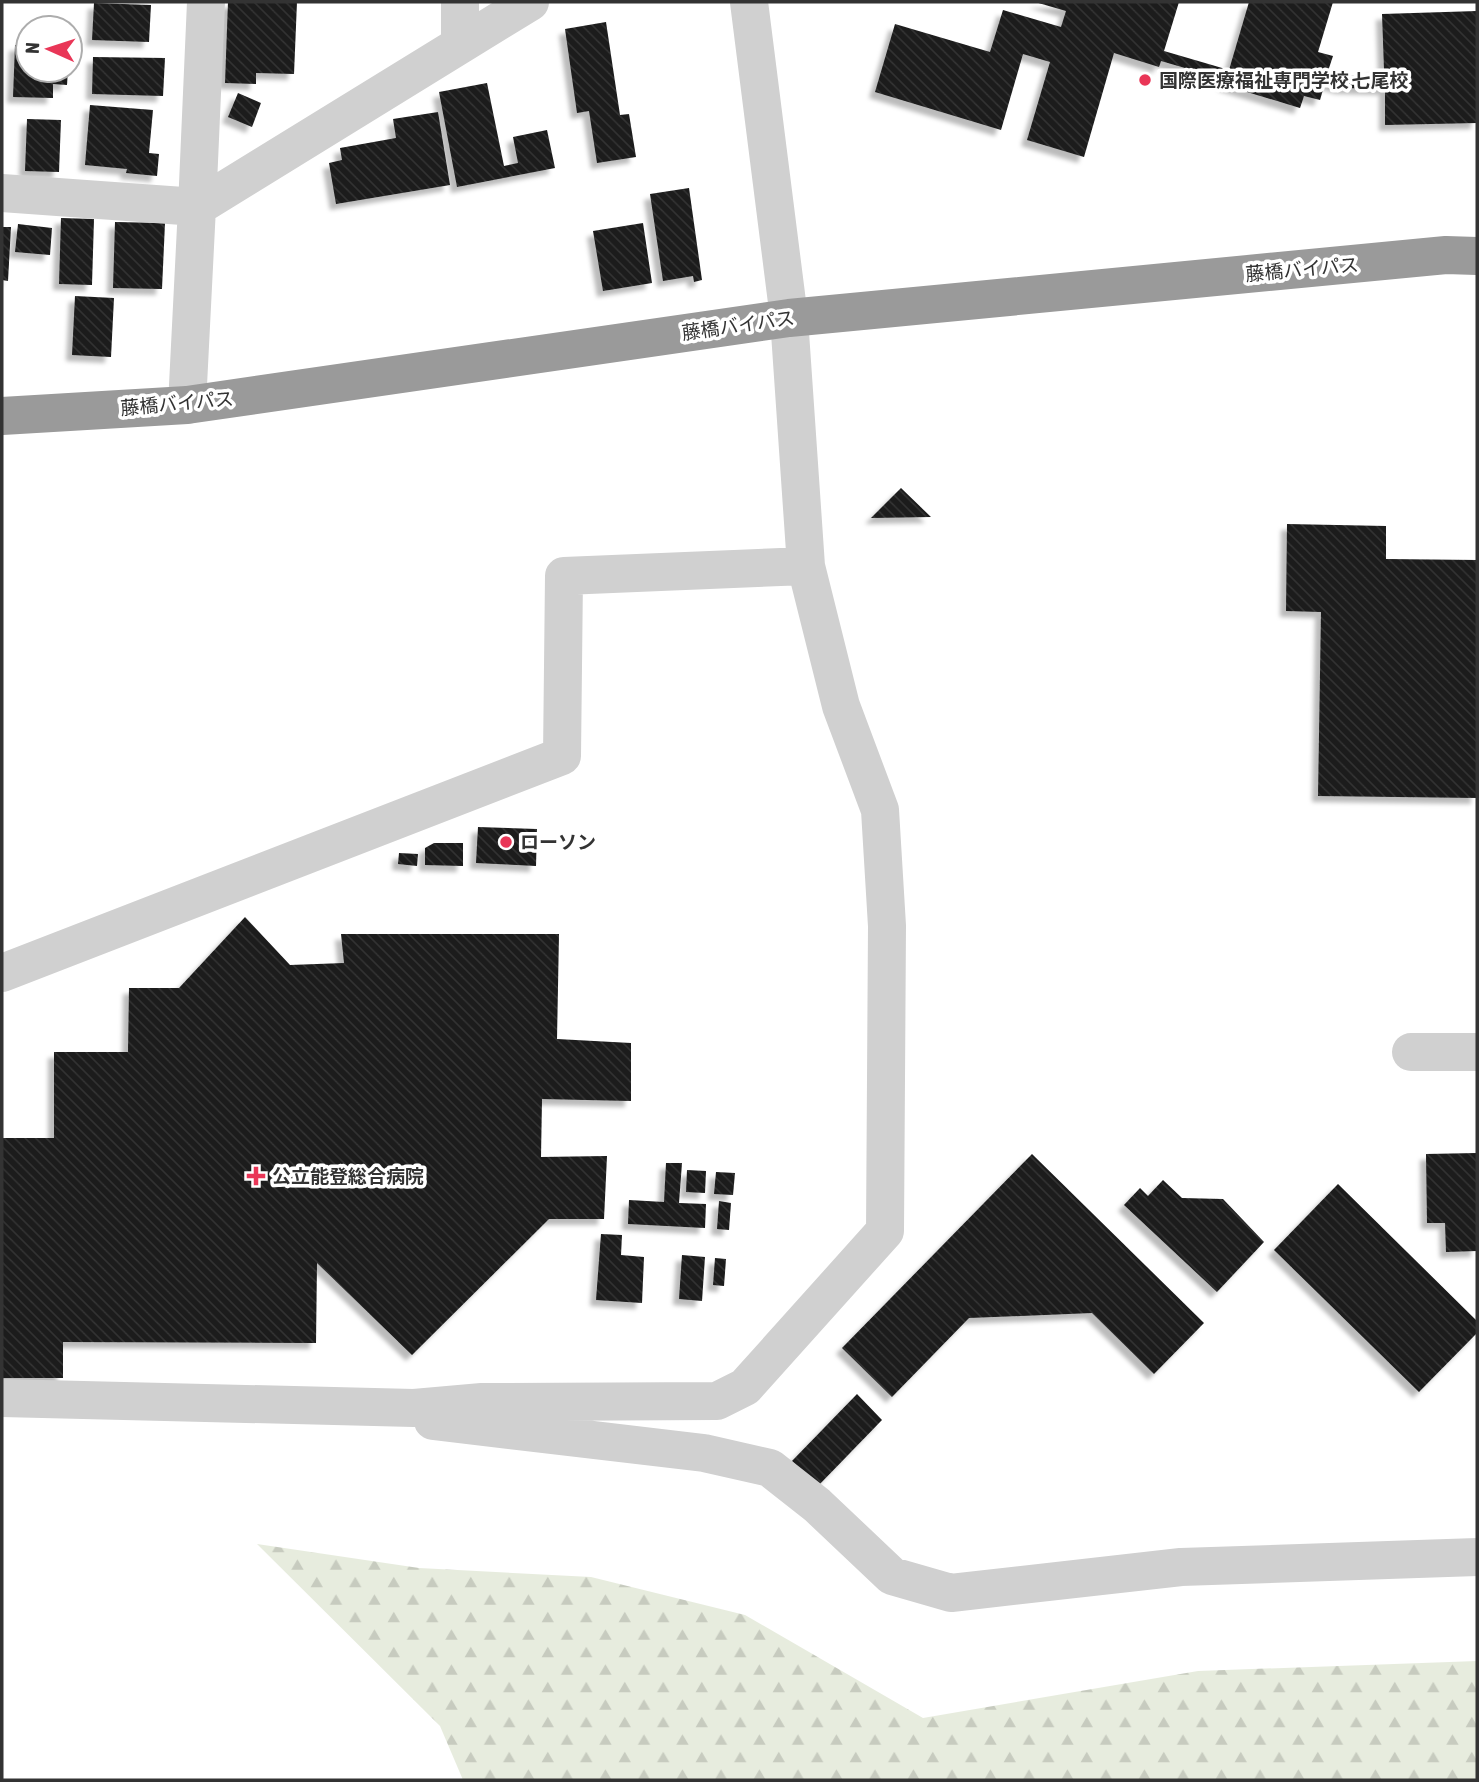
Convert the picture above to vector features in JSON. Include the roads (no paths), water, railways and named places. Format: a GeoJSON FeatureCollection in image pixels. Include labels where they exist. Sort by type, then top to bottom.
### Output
{"type":"FeatureCollection","features":[{"type":"Feature","properties":{"kind":"highway","name":"藤橋バイパス"},"geometry":{"type":"LineString","coordinates":[[2,416],[187,405],[789,318],[1432,256],[1477,256]]}},
{"type":"Feature","properties":{"kind":"street"},"geometry":{"type":"LineString","coordinates":[[187,405],[206,2]]}},
{"type":"Feature","properties":{"kind":"street"},"geometry":{"type":"LineString","coordinates":[[460,2],[460,45]]}},
{"type":"Feature","properties":{"kind":"street"},"geometry":{"type":"LineString","coordinates":[[2,193],[197,207],[530,2]]}},
{"type":"Feature","properties":{"kind":"street"},"geometry":{"type":"LineString","coordinates":[[2,1398],[414,1408],[482,1402],[718,1401],[745,1387],[886,1231],[887,926],[880,810],[841,706],[806,566],[789,318],[749,2]]}},
{"type":"Feature","properties":{"kind":"street"},"geometry":{"type":"LineString","coordinates":[[2,973],[562,756],[564,576],[806,566]]}},
{"type":"Feature","properties":{"kind":"street"},"geometry":{"type":"LineString","coordinates":[[1411,1052],[1477,1052]]}},
{"type":"Feature","properties":{"kind":"street"},"geometry":{"type":"LineString","coordinates":[[414,1408],[437,1423],[704,1453],[770,1468],[817,1505],[892,1576],[951,1592],[1181,1567],[1477,1557]]}},
{"type":"Feature","properties":{"kind":"place","name":"国際医療福祉専門学校 七尾校"},"geometry":{"type":"Point","coordinates":[1145,80]}},
{"type":"Feature","properties":{"kind":"place","name":"ローソン"},"geometry":{"type":"Point","coordinates":[506,842]}},
{"type":"Feature","properties":{"kind":"place","name":"公立能登総合病院"},"geometry":{"type":"Point","coordinates":[256,1176]}}]}
